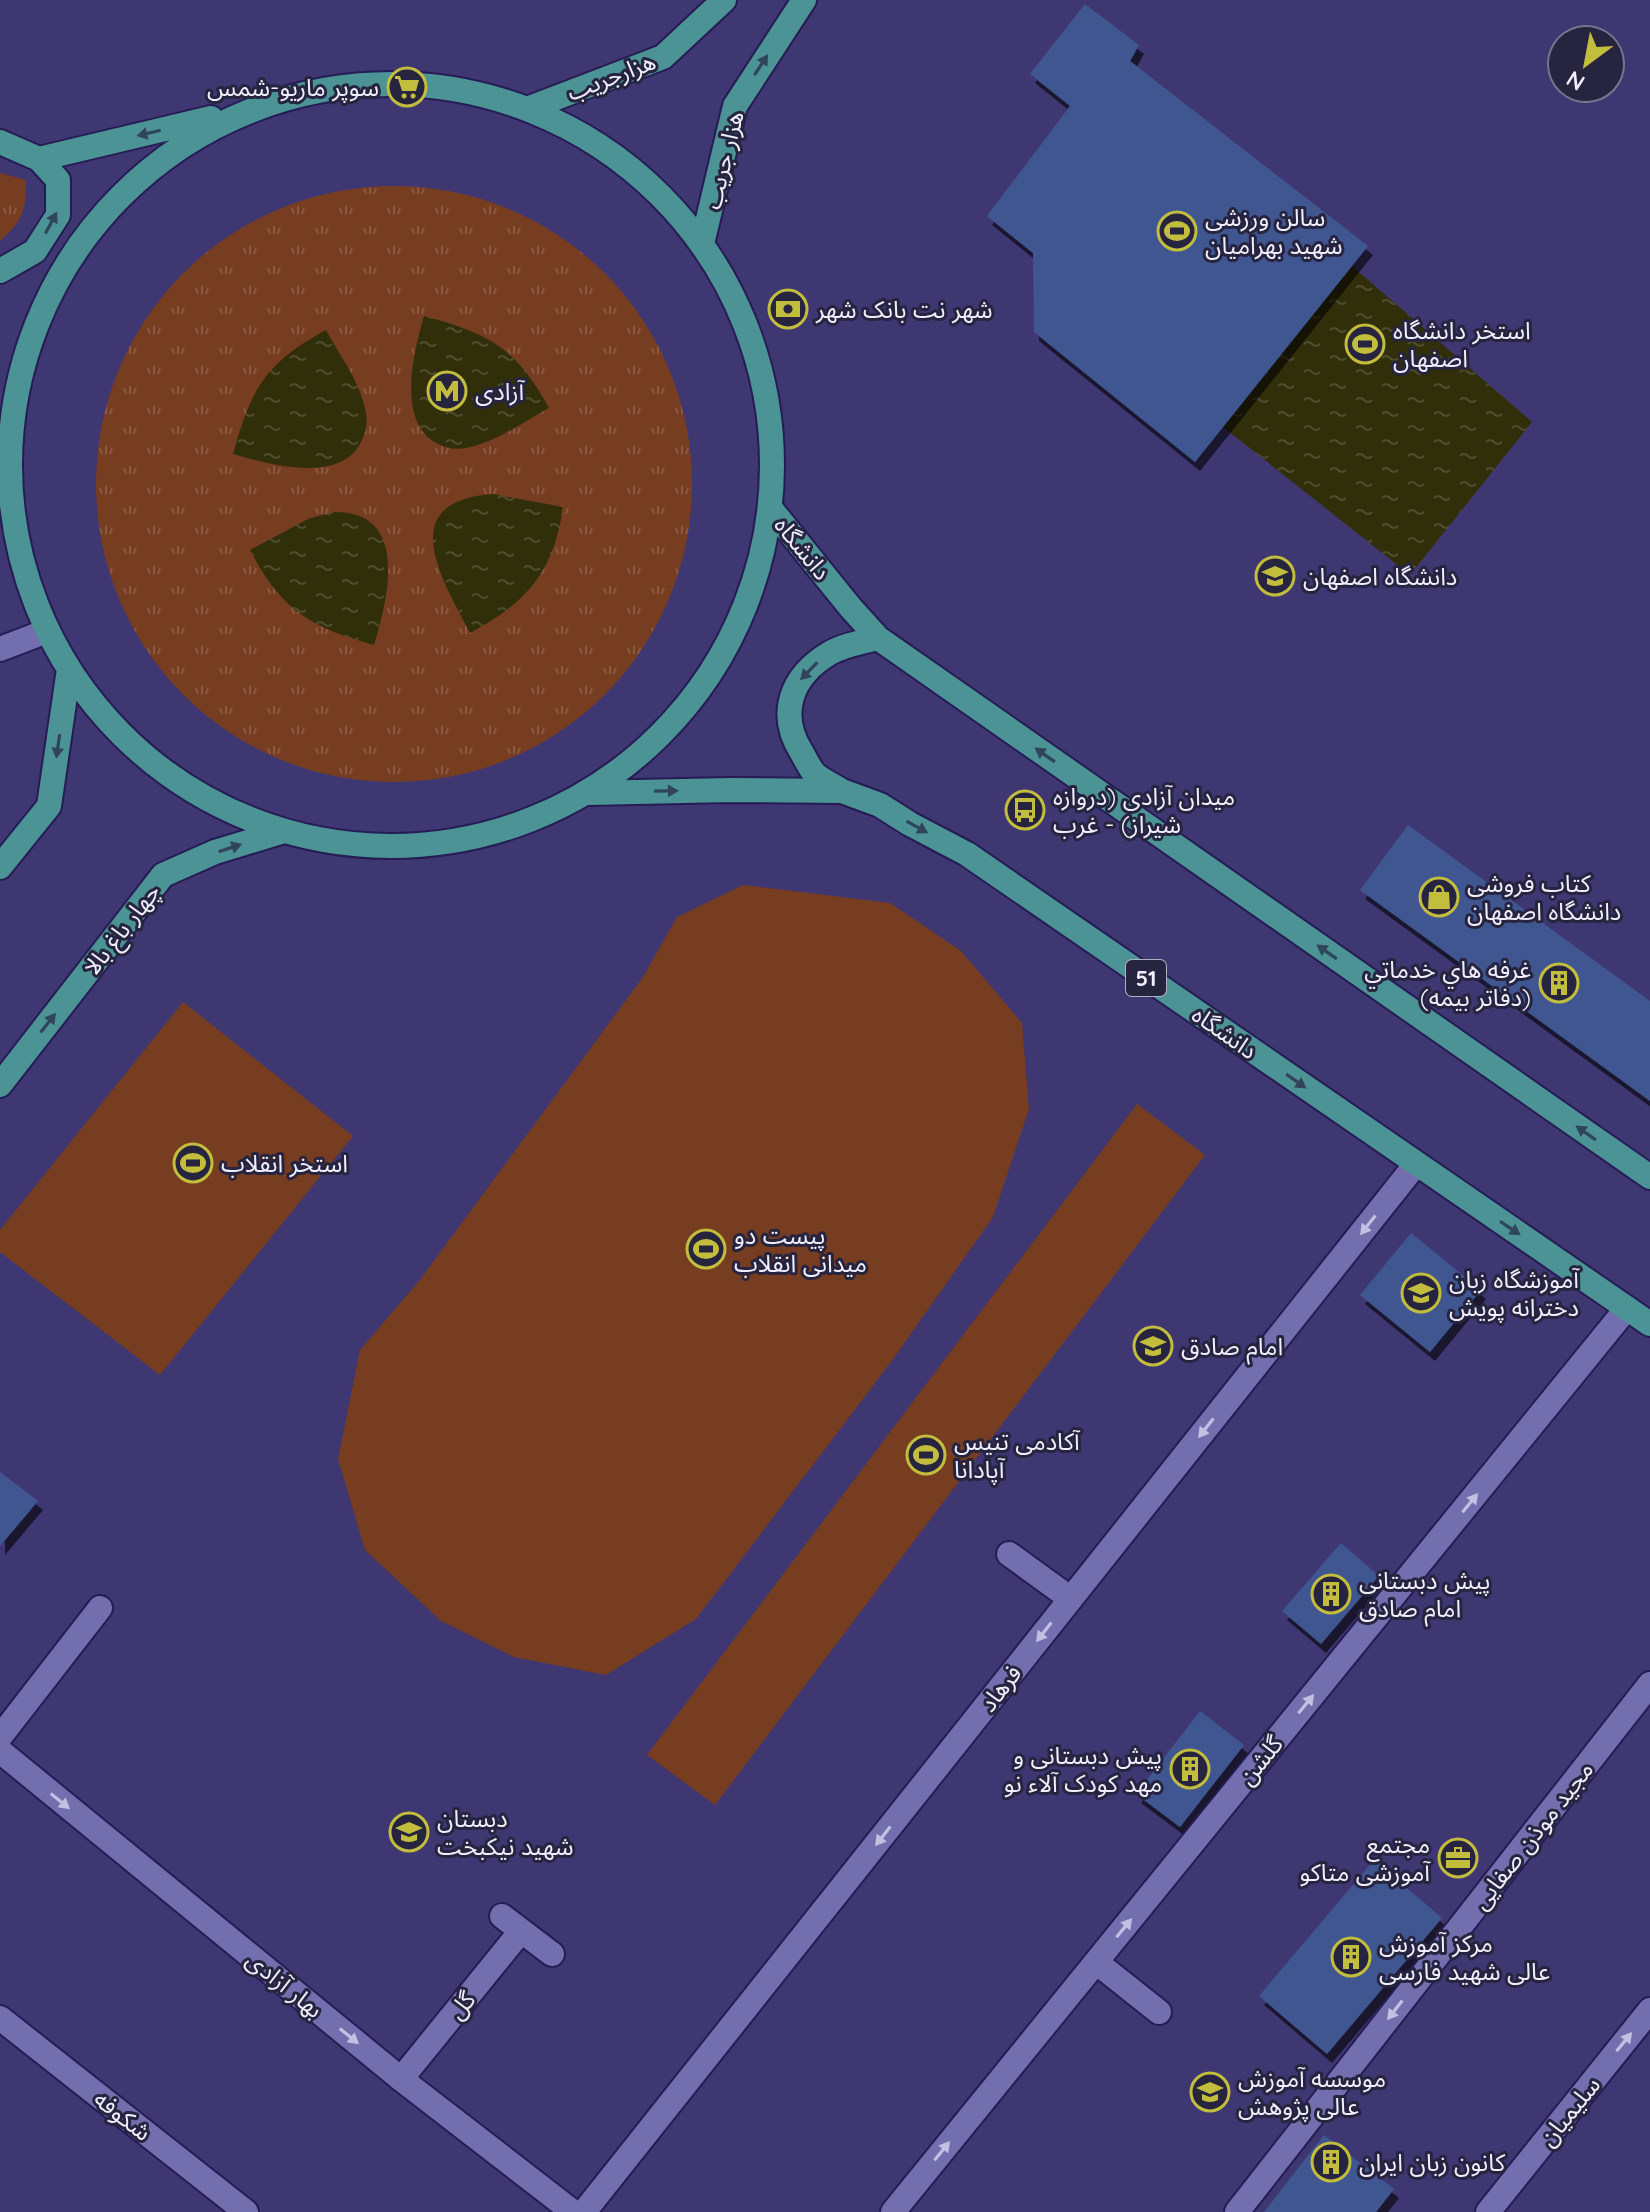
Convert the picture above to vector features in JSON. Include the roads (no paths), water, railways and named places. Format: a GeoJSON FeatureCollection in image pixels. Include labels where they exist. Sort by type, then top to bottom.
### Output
{"type":"FeatureCollection","features":[{"type":"Feature","properties":{"kind":"main road","name":"هزارجریب"},"geometry":{"type":"LineString","coordinates":[[527,109],[663,57],[724,0]]}},
{"type":"Feature","properties":{"kind":"main road","name":"هزار جریب"},"geometry":{"type":"LineString","coordinates":[[702,244],[735,106],[804,0]]}},
{"type":"Feature","properties":{"kind":"main road"},"geometry":{"type":"LineString","coordinates":[[39,159],[320,90],[390,83],[460,90],[527,109],[593,142],[652,188],[702,244],[737,304],[761,370],[772,439],[771,509],[757,577],[730,642],[693,701],[644,752],[588,793],[516,826],[440,844],[361,845],[284,831],[220,806],[162,769],[111,723],[69,669],[47,631],[22,565],[10,496],[11,426],[24,357],[49,292],[86,233],[134,182],[190,140],[252,109]]}},
{"type":"Feature","properties":{"kind":"main road"},"geometry":{"type":"LineString","coordinates":[[0,142],[39,159],[58,180],[58,215],[35,251],[0,271]]}},
{"type":"Feature","properties":{"kind":"main road"},"geometry":{"type":"LineString","coordinates":[[0,384],[11,426]]}},
{"type":"Feature","properties":{"kind":"main road","name":"دانشگاه"},"geometry":{"type":"LineString","coordinates":[[771,509],[878,638],[1650,1177]]}},
{"type":"Feature","properties":{"kind":"main road"},"geometry":{"type":"LineString","coordinates":[[842,791],[814,773],[797,746],[789,723],[788,702],[800,680],[815,664],[832,652],[878,638]]}},
{"type":"Feature","properties":{"kind":"main road"},"geometry":{"type":"LineString","coordinates":[[0,867],[49,806],[69,669]]}},
{"type":"Feature","properties":{"kind":"main road","name":"دانشگاه"},"geometry":{"type":"LineString","coordinates":[[588,793],[842,791],[880,805],[967,854],[1650,1324]]}},
{"type":"Feature","properties":{"kind":"main road","name":"چهار باغ بالا"},"geometry":{"type":"LineString","coordinates":[[0,1085],[163,875],[215,852],[284,831]]}},
{"type":"Feature","properties":{"kind":"street"},"geometry":{"type":"LineString","coordinates":[[0,649],[47,631]]}},
{"type":"Feature","properties":{"kind":"street","name":"فرهاد"},"geometry":{"type":"LineString","coordinates":[[584,2212],[1416,1164]]}},
{"type":"Feature","properties":{"kind":"street","name":"گلشن"},"geometry":{"type":"LineString","coordinates":[[893,2212],[1627,1308]]}},
{"type":"Feature","properties":{"kind":"street"},"geometry":{"type":"LineString","coordinates":[[1009,1554],[1071,1599]]}},
{"type":"Feature","properties":{"kind":"street"},"geometry":{"type":"LineString","coordinates":[[0,1737],[100,1608]]}},
{"type":"Feature","properties":{"kind":"street","name":"مجید موذن صفایی"},"geometry":{"type":"LineString","coordinates":[[1237,2212],[1650,1684]]}},
{"type":"Feature","properties":{"kind":"street","name":"بهار آزادی"},"geometry":{"type":"LineString","coordinates":[[0,1751],[401,2079],[573,2212]]}},
{"type":"Feature","properties":{"kind":"street","name":"گل"},"geometry":{"type":"LineString","coordinates":[[401,2079],[511,1924],[552,1954]]}},
{"type":"Feature","properties":{"kind":"street"},"geometry":{"type":"LineString","coordinates":[[1096,1962],[1159,2012]]}},
{"type":"Feature","properties":{"kind":"street","name":"سلیمیان"},"geometry":{"type":"LineString","coordinates":[[1488,2212],[1650,2010]]}},
{"type":"Feature","properties":{"kind":"street","name":"شکوفه"},"geometry":{"type":"LineString","coordinates":[[0,2018],[246,2212]]}},
{"type":"Feature","properties":{"kind":"water","name":"استخر دانشگاه اصفهان"},"geometry":{"type":"Polygon","coordinates":[[[1352,266],[1532,422],[1410,575],[1223,427],[1352,266]]]}},
{"type":"Feature","properties":{"kind":"water"},"geometry":{"type":"Polygon","coordinates":[[[424,316],[467,329],[498,346],[524,370],[549,408],[498,437],[477,445],[454,449],[436,443],[424,432],[412,402],[413,366],[424,316]]]}},
{"type":"Feature","properties":{"kind":"water"},"geometry":{"type":"Polygon","coordinates":[[[326,330],[364,403],[367,418],[360,444],[350,456],[336,464],[319,467],[283,466],[233,454],[247,412],[263,380],[288,354],[326,330]]]}},
{"type":"Feature","properties":{"kind":"water"},"geometry":{"type":"Polygon","coordinates":[[[493,494],[563,507],[553,549],[534,583],[507,610],[470,633],[439,567],[434,527],[443,511],[462,500],[493,494]]]}},
{"type":"Feature","properties":{"kind":"water"},"geometry":{"type":"Polygon","coordinates":[[[335,512],[359,516],[375,526],[384,542],[388,583],[374,645],[332,631],[300,613],[273,588],[250,550],[310,518],[335,512]]]}},
{"type":"Feature","properties":{"kind":"place","name":"سوپر ماریو-شمس"},"geometry":{"type":"Point","coordinates":[407,87]}},
{"type":"Feature","properties":{"kind":"place","name":"سالن ورزشی شهید بهرامیان"},"geometry":{"type":"Point","coordinates":[1177,231]}},
{"type":"Feature","properties":{"kind":"place","name":"شهر نت بانک شهر"},"geometry":{"type":"Point","coordinates":[788,309]}},
{"type":"Feature","properties":{"kind":"place","name":"استخر دانشگاه اصفهان"},"geometry":{"type":"Point","coordinates":[1365,344]}},
{"type":"Feature","properties":{"kind":"place","name":"آزادی"},"geometry":{"type":"Point","coordinates":[447,391]}},
{"type":"Feature","properties":{"kind":"place","name":"دانشگاه اصفهان"},"geometry":{"type":"Point","coordinates":[1275,576]}},
{"type":"Feature","properties":{"kind":"place","name":"میدان آزادی (دروازه شیراز) - غرب"},"geometry":{"type":"Point","coordinates":[1025,810]}},
{"type":"Feature","properties":{"kind":"place","name":"کتاب فروشی دانشگاه اصفهان"},"geometry":{"type":"Point","coordinates":[1439,897]}},
{"type":"Feature","properties":{"kind":"place","name":"غرفه هاي خدماتي (دفاتر بيمه)"},"geometry":{"type":"Point","coordinates":[1559,983]}},
{"type":"Feature","properties":{"kind":"place","name":"استخر انقلاب"},"geometry":{"type":"Point","coordinates":[193,1163]}},
{"type":"Feature","properties":{"kind":"place","name":"پیست دو میدانی انقلاب"},"geometry":{"type":"Point","coordinates":[706,1249]}},
{"type":"Feature","properties":{"kind":"place","name":"آموزشگاه زبان دخترانه پویش"},"geometry":{"type":"Point","coordinates":[1421,1293]}},
{"type":"Feature","properties":{"kind":"place","name":"امام صادق"},"geometry":{"type":"Point","coordinates":[1153,1346]}},
{"type":"Feature","properties":{"kind":"place","name":"آکادمی تنیس آپادانا"},"geometry":{"type":"Point","coordinates":[926,1455]}},
{"type":"Feature","properties":{"kind":"place","name":"پیش دبستانی امام صادق"},"geometry":{"type":"Point","coordinates":[1331,1594]}},
{"type":"Feature","properties":{"kind":"place","name":"پیش دبستانی و مهد کودک آلاء نو"},"geometry":{"type":"Point","coordinates":[1190,1769]}},
{"type":"Feature","properties":{"kind":"place","name":"دبستان شهید نیکبخت"},"geometry":{"type":"Point","coordinates":[409,1832]}},
{"type":"Feature","properties":{"kind":"place","name":"مجتمع آموزشی متاکو"},"geometry":{"type":"Point","coordinates":[1458,1858]}},
{"type":"Feature","properties":{"kind":"place","name":"مرکز آموزش عالی شهید فارسی"},"geometry":{"type":"Point","coordinates":[1351,1957]}},
{"type":"Feature","properties":{"kind":"place","name":"موسسه آموزش عالی پژوهش"},"geometry":{"type":"Point","coordinates":[1210,2092]}},
{"type":"Feature","properties":{"kind":"place","name":"کانون زبان ایران"},"geometry":{"type":"Point","coordinates":[1331,2162]}}]}
